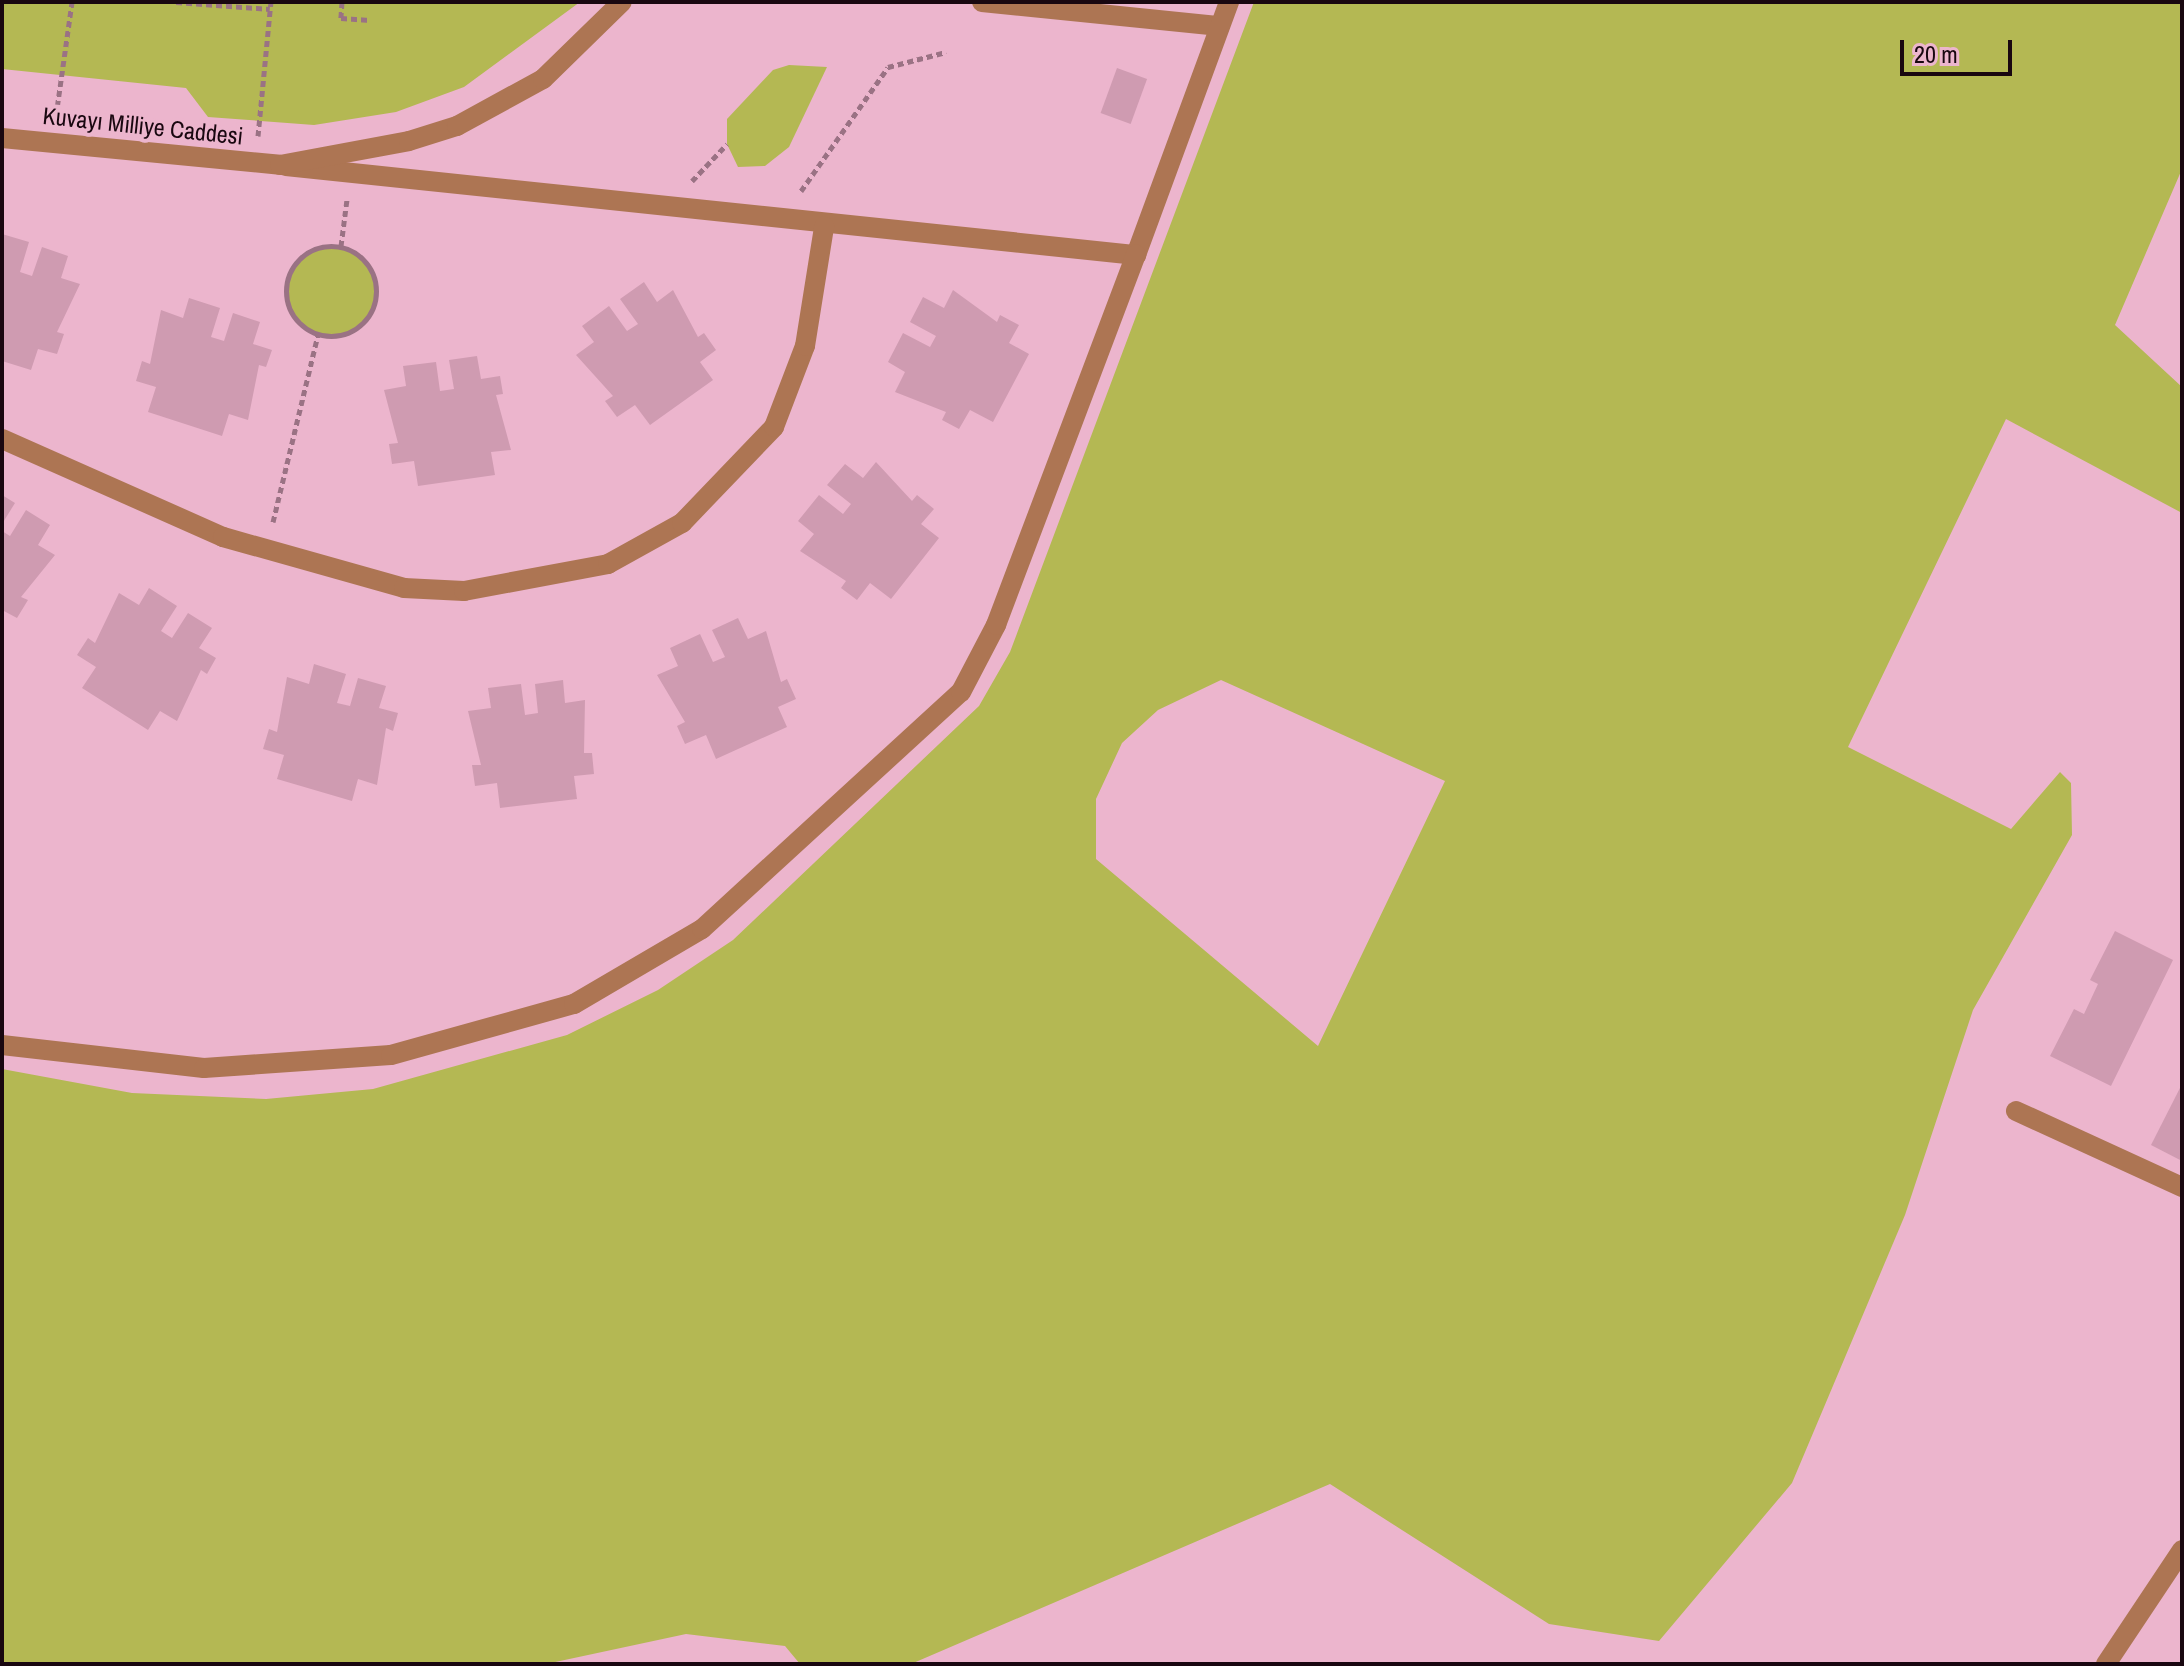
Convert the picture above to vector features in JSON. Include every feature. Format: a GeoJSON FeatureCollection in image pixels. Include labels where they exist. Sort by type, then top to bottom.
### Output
{"type":"FeatureCollection","features":[{"type":"Feature","properties":{"kind":"street"},"geometry":{"type":"LineString","coordinates":[[280,165],[409,141],[491,110],[572,55],[622,2]]}},
{"type":"Feature","properties":{"kind":"street"},"geometry":{"type":"LineString","coordinates":[[982,2],[1220,26]]}},
{"type":"Feature","properties":{"kind":"street"},"geometry":{"type":"LineString","coordinates":[[2,1045],[204,1068],[391,1055],[574,1004],[702,929],[961,692],[996,625],[1229,2]]}},
{"type":"Feature","properties":{"kind":"street","name":"Kuvayı Milliye Caddesi"},"geometry":{"type":"LineString","coordinates":[[2,138],[280,165]]}},
{"type":"Feature","properties":{"kind":"street"},"geometry":{"type":"LineString","coordinates":[[280,165],[824,227],[1136,255]]}},
{"type":"Feature","properties":{"kind":"street"},"geometry":{"type":"LineString","coordinates":[[2,439],[266,550],[442,592],[608,564],[652,545],[749,460],[784,410],[805,346],[824,227]]}},
{"type":"Feature","properties":{"kind":"street"},"geometry":{"type":"LineString","coordinates":[[2016,1111],[2182,1187]]}},
{"type":"Feature","properties":{"kind":"street"},"geometry":{"type":"LineString","coordinates":[[2106,1664],[2182,1550]]}},
{"type":"Feature","properties":{"kind":"path"},"geometry":{"type":"LineString","coordinates":[[52,143],[72,2]]}},
{"type":"Feature","properties":{"kind":"path"},"geometry":{"type":"LineString","coordinates":[[176,2],[270,6],[256,164]]}},
{"type":"Feature","properties":{"kind":"path"},"geometry":{"type":"LineString","coordinates":[[342,2],[341,18],[370,20]]}},
{"type":"Feature","properties":{"kind":"path"},"geometry":{"type":"LineString","coordinates":[[780,222],[876,79],[902,59],[946,52]]}},
{"type":"Feature","properties":{"kind":"path"},"geometry":{"type":"LineString","coordinates":[[676,210],[695,175],[727,144]]}},
{"type":"Feature","properties":{"kind":"path"},"geometry":{"type":"LineString","coordinates":[[341,246],[350,174]]}},
{"type":"Feature","properties":{"kind":"path"},"geometry":{"type":"LineString","coordinates":[[341,246],[366,261],[376,302],[360,326],[318,334],[287,302],[290,272],[311,250],[341,246]]}},
{"type":"Feature","properties":{"kind":"path"},"geometry":{"type":"LineString","coordinates":[[266,550],[318,334]]}},
{"type":"Feature","properties":{"kind":"shaded area"},"geometry":{"type":"Polygon","coordinates":[[[2,2],[580,2],[464,87],[396,112],[314,125],[208,117],[186,88],[2,69],[2,2]]]}},
{"type":"Feature","properties":{"kind":"shaded area"},"geometry":{"type":"Polygon","coordinates":[[[1254,2],[2182,2],[2182,169],[2115,325],[2182,387],[2182,513],[2006,419],[1848,747],[2011,829],[2060,772],[2071,783],[2072,835],[1973,1010],[1905,1215],[1792,1483],[1659,1641],[1549,1624],[1330,1484],[911,1664],[800,1664],[785,1646],[686,1634],[546,1664],[2,1664],[2,1069],[132,1093],[266,1099],[373,1089],[567,1035],[658,990],[733,940],[979,706],[1010,652],[1254,2]],[[1221,680],[1158,710],[1122,743],[1096,799],[1096,859],[1318,1046],[1445,781],[1221,680]]]}},
{"type":"Feature","properties":{"kind":"shaded area"},"geometry":{"type":"Polygon","coordinates":[[[789,65],[827,67],[789,147],[765,166],[738,167],[727,144],[727,119],[773,70],[789,65]]]}},
{"type":"Feature","properties":{"kind":"shaded area"},"geometry":{"type":"Polygon","coordinates":[[[331,246],[348,249],[363,259],[373,274],[376,291],[373,308],[363,323],[348,333],[331,336],[314,333],[299,323],[289,308],[286,291],[289,274],[299,259],[314,249],[331,246]]]}},
{"type":"Feature","properties":{"kind":"building"},"geometry":{"type":"Polygon","coordinates":[[[1117,68],[1147,79],[1131,124],[1101,113],[1117,68]]]}},
{"type":"Feature","properties":{"kind":"building"},"geometry":{"type":"Polygon","coordinates":[[[2,234],[29,242],[20,272],[32,276],[42,247],[68,256],[61,278],[80,284],[57,332],[64,334],[57,354],[38,349],[31,370],[2,361],[2,234]]]}},
{"type":"Feature","properties":{"kind":"building"},"geometry":{"type":"Polygon","coordinates":[[[644,282],[657,302],[673,290],[698,337],[704,333],[716,350],[700,362],[713,380],[650,425],[635,405],[617,417],[605,401],[613,396],[576,355],[594,342],[582,326],[609,306],[627,331],[638,324],[620,299],[644,282]]]}},
{"type":"Feature","properties":{"kind":"building"},"geometry":{"type":"Polygon","coordinates":[[[953,290],[997,322],[1000,315],[1019,325],[1009,343],[1029,354],[993,422],[970,410],[959,429],[942,420],[946,412],[895,392],[905,372],[888,362],[903,333],[930,347],[936,336],[910,322],[923,297],[944,308],[953,290]]]}},
{"type":"Feature","properties":{"kind":"building"},"geometry":{"type":"Polygon","coordinates":[[[189,298],[220,308],[211,337],[224,341],[233,313],[260,322],[253,344],[272,350],[266,367],[259,365],[248,420],[229,414],[222,436],[148,412],[156,387],[136,381],[142,361],[150,364],[161,310],[183,318],[189,298]]]}},
{"type":"Feature","properties":{"kind":"building"},"geometry":{"type":"Polygon","coordinates":[[[477,356],[481,379],[500,376],[503,394],[496,395],[511,450],[491,452],[495,475],[418,486],[414,461],[392,464],[389,444],[398,443],[384,390],[406,386],[403,366],[436,362],[440,391],[454,389],[449,360],[477,356]]]}},
{"type":"Feature","properties":{"kind":"building"},"geometry":{"type":"Polygon","coordinates":[[[876,462],[912,501],[917,495],[934,509],[921,524],[939,538],[891,599],[870,583],[857,600],[841,588],[846,581],[800,551],[814,534],[798,521],[819,495],[843,514],[851,504],[827,485],[845,464],[863,478],[876,462]]]}},
{"type":"Feature","properties":{"kind":"building"},"geometry":{"type":"Polygon","coordinates":[[[2,495],[15,503],[2,524],[2,495]]]}},
{"type":"Feature","properties":{"kind":"building"},"geometry":{"type":"Polygon","coordinates":[[[26,510],[50,525],[38,545],[55,555],[21,597],[28,600],[17,618],[2,610],[2,531],[10,536],[26,510]]]}},
{"type":"Feature","properties":{"kind":"building"},"geometry":{"type":"Polygon","coordinates":[[[149,588],[177,606],[161,631],[172,638],[188,613],[212,628],[199,648],[216,658],[207,674],[201,670],[177,721],[160,711],[148,730],[82,688],[96,667],[77,655],[88,638],[95,643],[119,593],[139,605],[149,588]]]}},
{"type":"Feature","properties":{"kind":"building"},"geometry":{"type":"Polygon","coordinates":[[[738,618],[748,639],[766,631],[781,682],[787,679],[796,699],[778,707],[787,727],[716,759],[706,735],[685,744],[677,726],[685,722],[657,675],[678,666],[670,648],[700,634],[713,662],[725,657],[712,630],[738,618]]]}},
{"type":"Feature","properties":{"kind":"building"},"geometry":{"type":"Polygon","coordinates":[[[314,664],[346,674],[337,703],[350,706],[358,678],[386,686],[379,708],[398,713],[393,731],[386,728],[377,785],[358,779],[352,801],[277,779],[284,755],[263,749],[269,729],[277,732],[287,677],[309,684],[314,664]]]}},
{"type":"Feature","properties":{"kind":"building"},"geometry":{"type":"Polygon","coordinates":[[[563,680],[565,703],[585,700],[584,753],[592,753],[594,774],[574,776],[577,799],[500,808],[497,783],[475,786],[472,765],[481,765],[468,711],[491,708],[488,688],[521,684],[525,715],[538,713],[535,684],[563,680]]]}},
{"type":"Feature","properties":{"kind":"building"},"geometry":{"type":"Polygon","coordinates":[[[2115,931],[2173,960],[2111,1086],[2050,1056],[2074,1009],[2084,1014],[2098,984],[2090,980],[2115,931]]]}},
{"type":"Feature","properties":{"kind":"building"},"geometry":{"type":"Polygon","coordinates":[[[2182,1084],[2182,1161],[2151,1145],[2182,1084]]]}}]}
